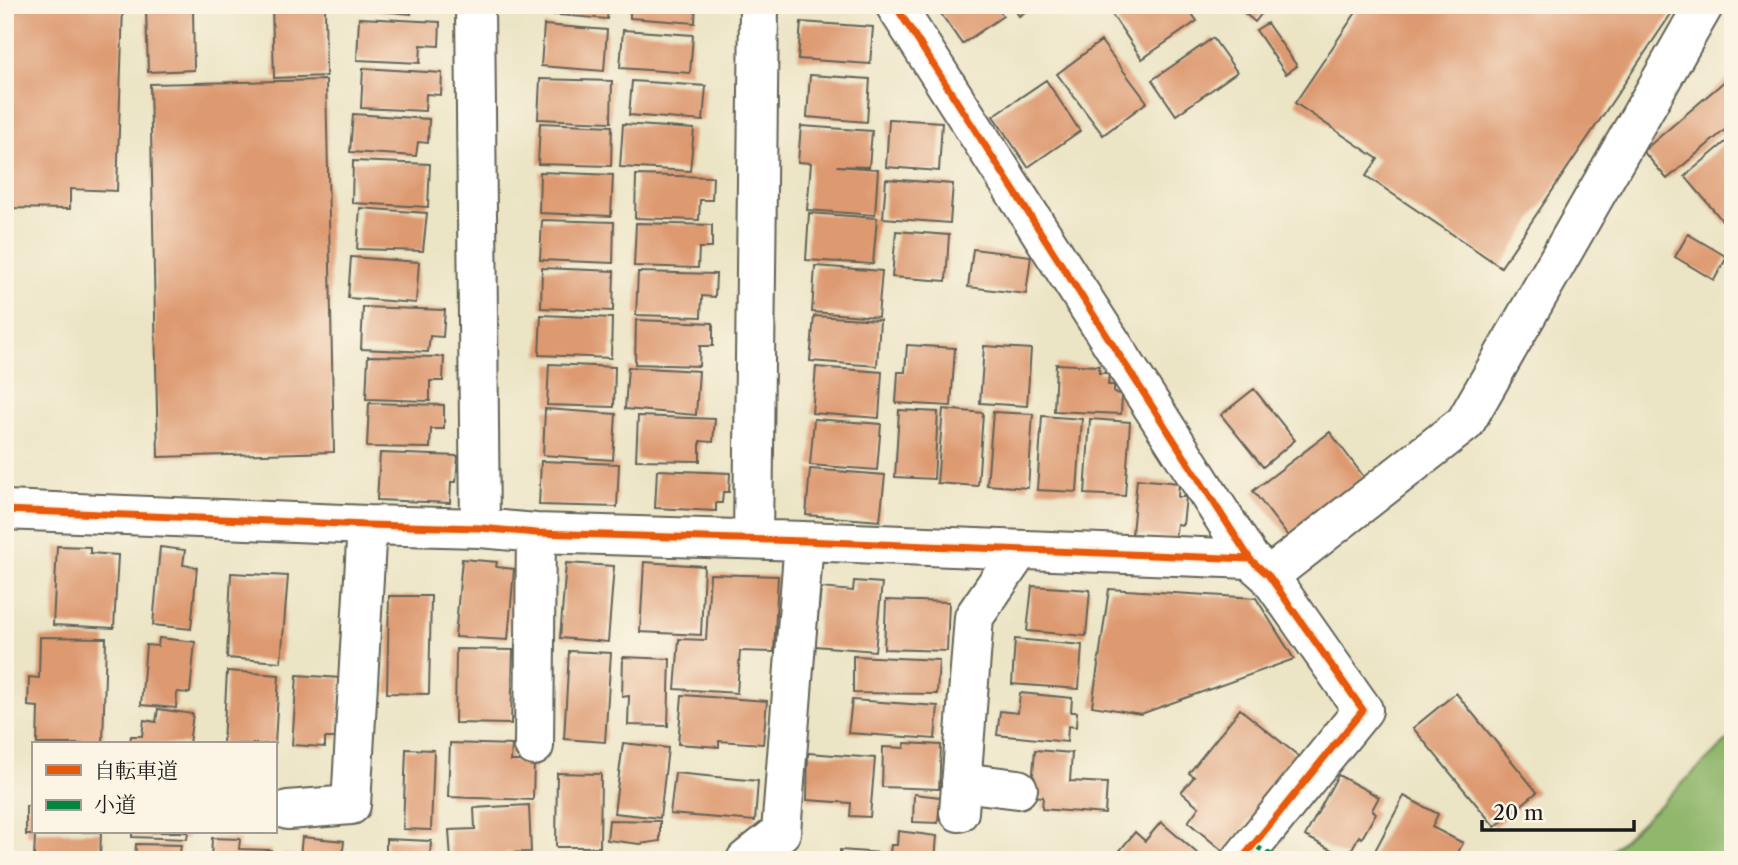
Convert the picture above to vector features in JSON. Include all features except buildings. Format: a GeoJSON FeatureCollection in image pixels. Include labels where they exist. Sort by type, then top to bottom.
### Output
{"type":"FeatureCollection","features":[{"type":"Feature","properties":{"kind":"street"},"geometry":{"type":"LineString","coordinates":[[475,5],[481,528]]}},
{"type":"Feature","properties":{"kind":"street"},"geometry":{"type":"LineString","coordinates":[[753,539],[758,5]]}},
{"type":"Feature","properties":{"kind":"street"},"geometry":{"type":"LineString","coordinates":[[895,5],[1259,567],[1363,710],[1241,860]]}},
{"type":"Feature","properties":{"kind":"street"},"geometry":{"type":"LineString","coordinates":[[5,510],[1020,550],[1259,567],[1465,423],[1704,5]]}},
{"type":"Feature","properties":{"kind":"street"},"geometry":{"type":"LineString","coordinates":[[288,810],[351,805],[367,525]]}},
{"type":"Feature","properties":{"kind":"street"},"geometry":{"type":"LineString","coordinates":[[534,746],[536,533]]}},
{"type":"Feature","properties":{"kind":"street"},"geometry":{"type":"LineString","coordinates":[[746,860],[781,832],[804,541]]}},
{"type":"Feature","properties":{"kind":"street"},"geometry":{"type":"LineString","coordinates":[[1018,789],[960,797],[974,617],[1020,550]]}},
{"type":"Feature","properties":{"kind":"green space"},"geometry":{"type":"Polygon","coordinates":[[[1733,735],[1733,860],[1602,860],[1733,735]]]}},
{"type":"Feature","properties":{"kind":"marked path"},"geometry":{"type":"LineString","coordinates":[[1253,845],[1281,860]]}},
{"type":"Feature","properties":{"kind":"cycle path"},"geometry":{"type":"LineString","coordinates":[[895,5],[1250,559],[1269,576],[1363,710],[1241,860]]}},
{"type":"Feature","properties":{"kind":"cycle path"},"geometry":{"type":"LineString","coordinates":[[5,510],[1250,559]]}}]}
